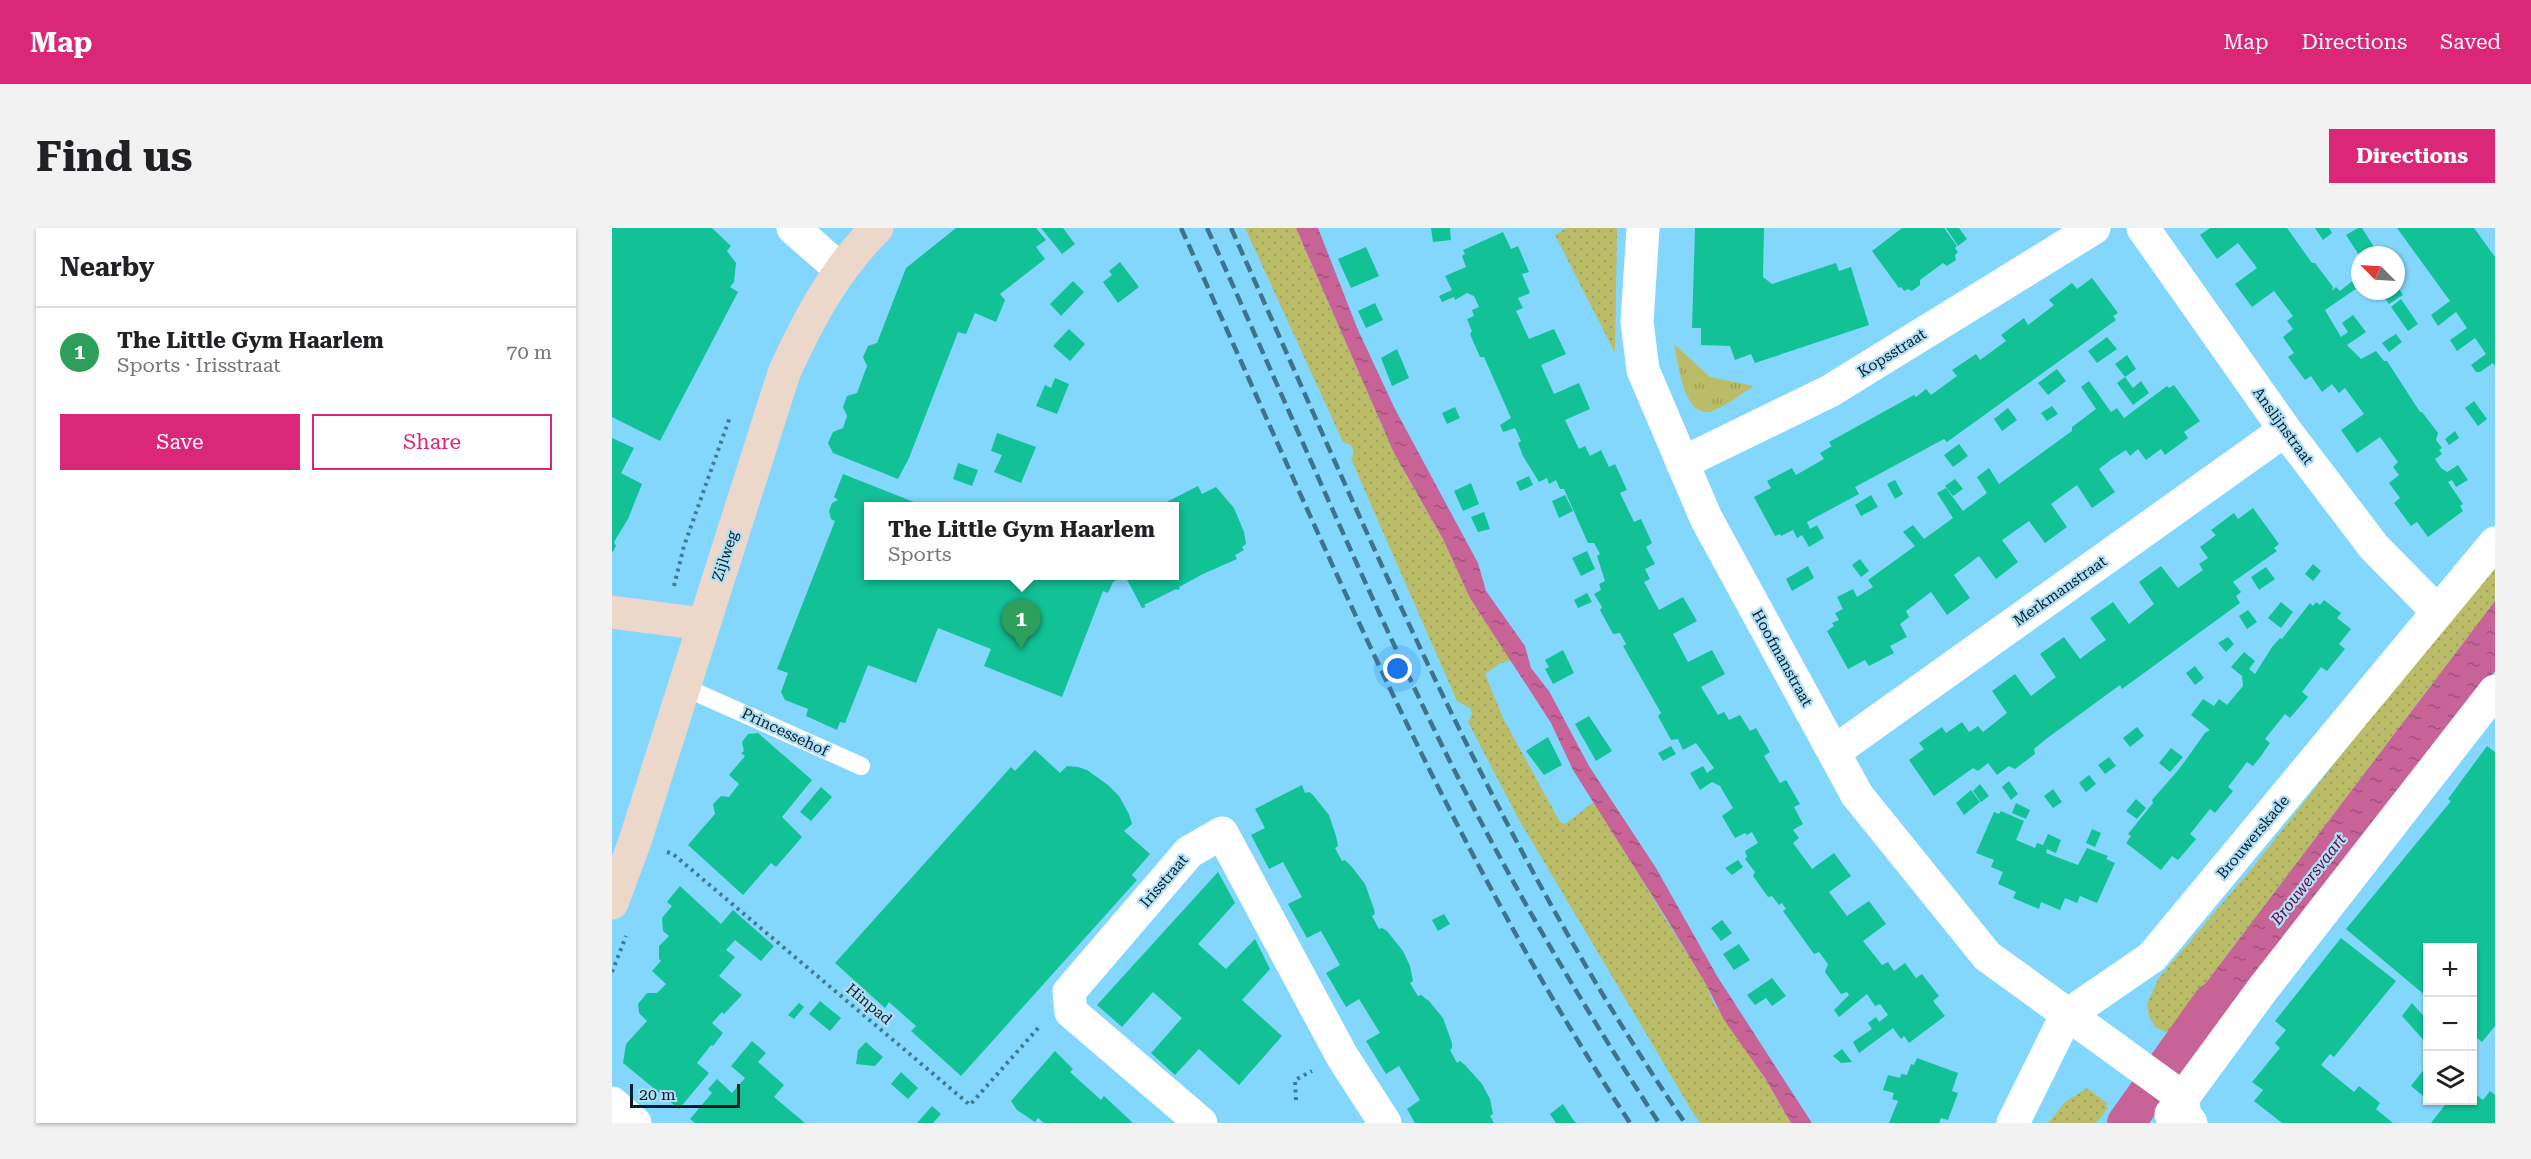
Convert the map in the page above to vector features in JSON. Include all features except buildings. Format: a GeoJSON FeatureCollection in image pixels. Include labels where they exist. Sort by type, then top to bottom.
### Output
{"type":"FeatureCollection","features":[{"type":"Feature","properties":{"kind":"main road","name":"Zijlweg"},"geometry":{"type":"LineString","coordinates":[[612,903],[634,841],[697,692],[703,624],[784,373],[817,307],[841,270],[877,228]]}},
{"type":"Feature","properties":{"kind":"main road"},"geometry":{"type":"LineString","coordinates":[[612,612],[703,624]]}},
{"type":"Feature","properties":{"kind":"street"},"geometry":{"type":"LineString","coordinates":[[793,228],[841,270]]}},
{"type":"Feature","properties":{"kind":"street","name":"Hoofmanstraat"},"geometry":{"type":"LineString","coordinates":[[1642,228],[1637,322],[1643,370],[1706,518],[1857,795],[1986,956],[2066,1016],[2129,1059],[2177,1108]]}},
{"type":"Feature","properties":{"kind":"street","name":"Kopsstraat"},"geometry":{"type":"LineString","coordinates":[[1682,463],[1830,391],[2094,228]]}},
{"type":"Feature","properties":{"kind":"street","name":"Anslijnstraat"},"geometry":{"type":"LineString","coordinates":[[2143,228],[2285,430],[2374,547],[2438,612]]}},
{"type":"Feature","properties":{"kind":"street","name":"Merkmanstraat"},"geometry":{"type":"LineString","coordinates":[[1834,752],[2285,430]]}},
{"type":"Feature","properties":{"kind":"street","name":"Brouwerskade"},"geometry":{"type":"LineString","coordinates":[[2013,1123],[2066,1016],[2152,957],[2495,543]]}},
{"type":"Feature","properties":{"kind":"street"},"geometry":{"type":"LineString","coordinates":[[2177,1108],[2262,990],[2495,691]]}},
{"type":"Feature","properties":{"kind":"street","name":"Irisstraat"},"geometry":{"type":"LineString","coordinates":[[1070,1004],[1068,992],[1189,852],[1222,833],[1342,1056],[1385,1123]]}},
{"type":"Feature","properties":{"kind":"street"},"geometry":{"type":"LineString","coordinates":[[1070,1004],[1071,1012],[1201,1123]]}},
{"type":"Feature","properties":{"kind":"street"},"geometry":{"type":"LineString","coordinates":[[612,1103],[635,1123]]}},
{"type":"Feature","properties":{"kind":"lane","name":"Princessehof"},"geometry":{"type":"LineString","coordinates":[[697,692],[861,766]]}},
{"type":"Feature","properties":{"kind":"path","name":"Hinpad"},"geometry":{"type":"LineString","coordinates":[[634,841],[674,854],[970,1105],[1055,1009],[1070,1004]]}},
{"type":"Feature","properties":{"kind":"green space"},"geometry":{"type":"Polygon","coordinates":[[[1245,228],[1296,228],[1394,453],[1443,539],[1470,598],[1511,660],[1499,664],[1485,674],[1503,718],[1560,822],[1565,824],[1594,802],[1707,986],[1713,1002],[1765,1078],[1791,1123],[1700,1123],[1692,1111],[1518,818],[1468,722],[1472,715],[1471,709],[1457,701],[1351,459],[1354,453],[1351,445],[1343,442],[1245,228]]]}},
{"type":"Feature","properties":{"kind":"green space"},"geometry":{"type":"Polygon","coordinates":[[[1566,228],[1617,228],[1615,353],[1555,235],[1566,228]]]}},
{"type":"Feature","properties":{"kind":"green space"},"geometry":{"type":"Polygon","coordinates":[[[1674,344],[1710,377],[1754,386],[1714,411],[1700,411],[1693,405],[1683,386],[1674,344]]]}},
{"type":"Feature","properties":{"kind":"green space"},"geometry":{"type":"Polygon","coordinates":[[[2495,563],[2495,601],[2168,1033],[2155,1027],[2149,1016],[2147,1004],[2158,979],[2254,866],[2436,634],[2495,563]]]}},
{"type":"Feature","properties":{"kind":"green space"},"geometry":{"type":"Polygon","coordinates":[[[2087,1088],[2108,1104],[2105,1106],[2108,1108],[2096,1123],[2048,1123],[2065,1102],[2087,1088]]]}},
{"type":"Feature","properties":{"kind":"water"},"geometry":{"type":"Polygon","coordinates":[[[1296,228],[1318,228],[1358,330],[1395,409],[1478,563],[1486,591],[1525,646],[1531,668],[1549,691],[1589,766],[1656,868],[1717,976],[1812,1123],[1791,1123],[1765,1078],[1724,1020],[1707,986],[1665,916],[1573,770],[1551,723],[1470,598],[1443,539],[1394,453],[1296,228]]]}},
{"type":"Feature","properties":{"kind":"water"},"geometry":{"type":"Polygon","coordinates":[[[2495,601],[2495,671],[2194,1051],[2168,1033],[2495,601]]]}},
{"type":"Feature","properties":{"kind":"waterway","name":"Brouwersvaart"},"geometry":{"type":"LineString","coordinates":[[2126,1123],[2212,1002]]}},
{"type":"Feature","properties":{"kind":"railway"},"geometry":{"type":"LineString","coordinates":[[1181,228],[1335,571],[1443,796],[1501,907],[1563,1016],[1630,1123]]}},
{"type":"Feature","properties":{"kind":"railway"},"geometry":{"type":"LineString","coordinates":[[1207,228],[1375,605],[1459,780],[1540,929],[1598,1027],[1659,1123]]}},
{"type":"Feature","properties":{"kind":"railway"},"geometry":{"type":"LineString","coordinates":[[1231,228],[1385,572],[1494,798],[1553,909],[1617,1017],[1685,1123]]}},
{"type":"Feature","properties":{"kind":"place","name":"The Little Gym Haarlem"},"geometry":{"type":"Point","coordinates":[1021,649]}}]}
